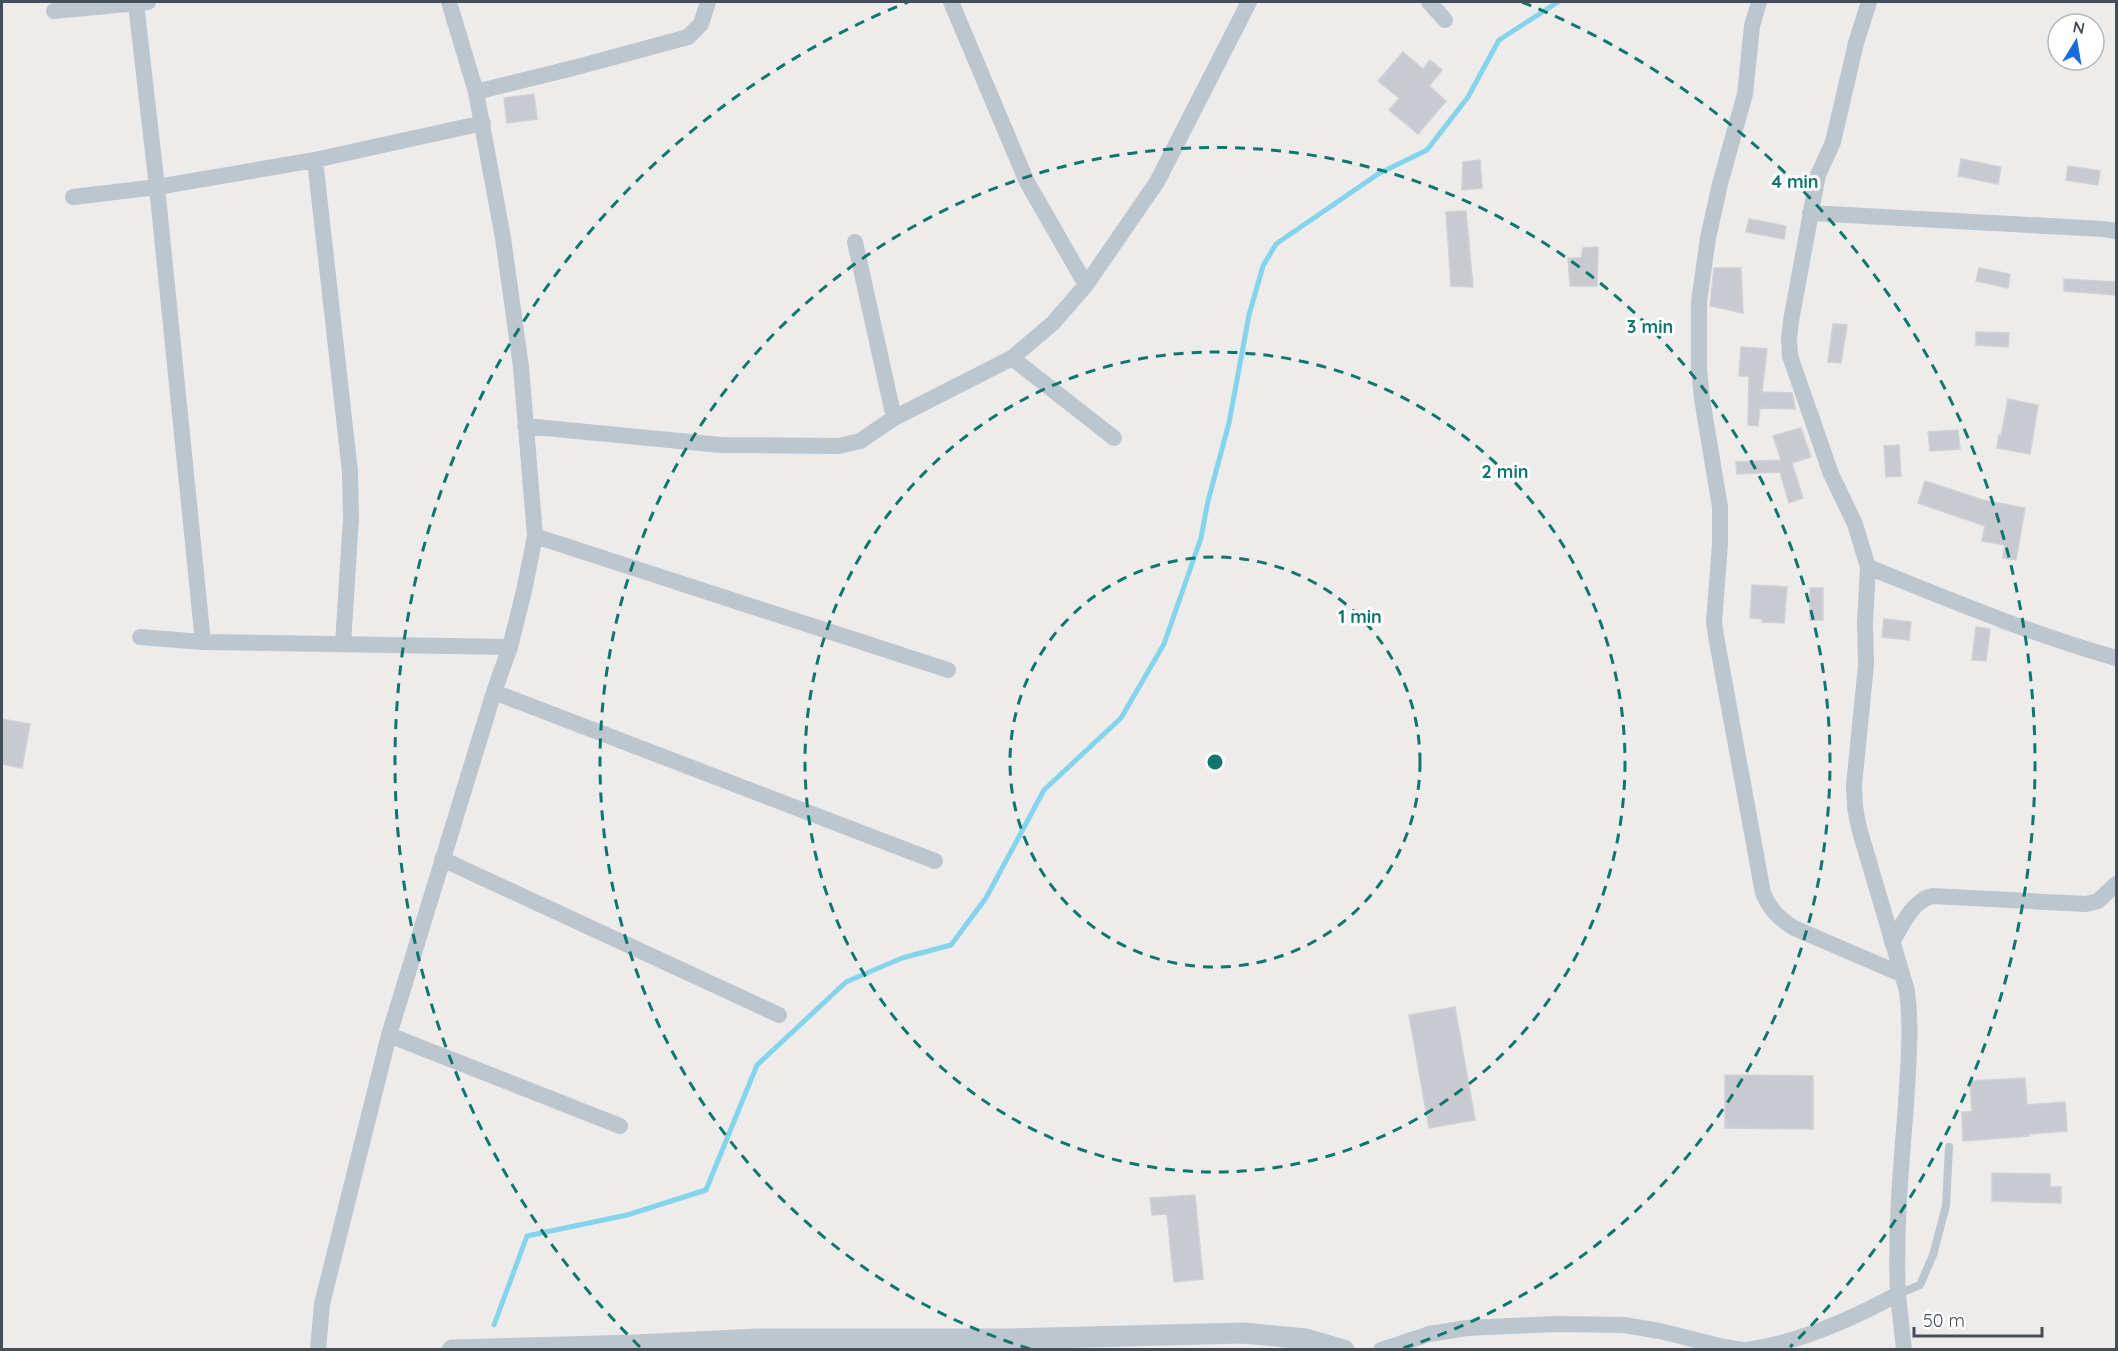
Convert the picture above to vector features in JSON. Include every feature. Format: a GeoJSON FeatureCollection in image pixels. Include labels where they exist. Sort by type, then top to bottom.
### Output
{"type":"FeatureCollection","features":[{"type":"Feature","properties":{"kind":"street"},"geometry":{"type":"LineString","coordinates":[[318,1350],[322,1304],[389,1035],[494,692],[510,647],[525,591],[535,536],[521,367],[505,250],[476,92],[448,2]]}},
{"type":"Feature","properties":{"kind":"street"},"geometry":{"type":"LineString","coordinates":[[476,92],[687,37],[701,24],[708,2]]}},
{"type":"Feature","properties":{"kind":"street"},"geometry":{"type":"LineString","coordinates":[[951,2],[1028,182],[1086,285]]}},
{"type":"Feature","properties":{"kind":"street"},"geometry":{"type":"LineString","coordinates":[[525,426],[721,445],[839,446],[860,441],[894,418],[1012,358],[1053,323],[1086,285],[1157,182],[1249,2]]}},
{"type":"Feature","properties":{"kind":"street"},"geometry":{"type":"LineString","coordinates":[[1430,2],[1445,20]]}},
{"type":"Feature","properties":{"kind":"street"},"geometry":{"type":"LineString","coordinates":[[1759,2],[1752,26],[1745,94],[1720,184],[1708,238],[1699,302],[1699,368],[1702,399],[1720,507],[1720,544],[1714,622],[1716,636],[1763,893],[1770,908],[1779,919],[1794,928],[1901,974]]}},
{"type":"Feature","properties":{"kind":"street"},"geometry":{"type":"LineString","coordinates":[[1869,2],[1856,43],[1833,142],[1818,175],[1789,339],[1790,356],[1831,474],[1855,524],[1868,567],[1865,623],[1866,665],[1854,785],[1855,807],[1859,828],[1907,991],[1909,1008],[1909,1055],[1899,1187],[1897,1263],[1904,1350]]}},
{"type":"Feature","properties":{"kind":"street"},"geometry":{"type":"LineString","coordinates":[[54,12],[142,3],[157,187],[203,642]]}},
{"type":"Feature","properties":{"kind":"street"},"geometry":{"type":"LineString","coordinates":[[73,197],[157,187],[315,160],[483,123]]}},
{"type":"Feature","properties":{"kind":"street"},"geometry":{"type":"LineString","coordinates":[[315,160],[350,472],[351,518],[344,644]]}},
{"type":"Feature","properties":{"kind":"street"},"geometry":{"type":"LineString","coordinates":[[1810,213],[2116,231]]}},
{"type":"Feature","properties":{"kind":"street"},"geometry":{"type":"LineString","coordinates":[[855,242],[894,418]]}},
{"type":"Feature","properties":{"kind":"street"},"geometry":{"type":"LineString","coordinates":[[1012,358],[1114,438]]}},
{"type":"Feature","properties":{"kind":"street"},"geometry":{"type":"LineString","coordinates":[[535,536],[948,670]]}},
{"type":"Feature","properties":{"kind":"street"},"geometry":{"type":"LineString","coordinates":[[1868,567],[1994,617],[2074,646],[2116,658]]}},
{"type":"Feature","properties":{"kind":"street"},"geometry":{"type":"LineString","coordinates":[[140,637],[203,642],[510,647]]}},
{"type":"Feature","properties":{"kind":"street"},"geometry":{"type":"LineString","coordinates":[[494,692],[936,861]]}},
{"type":"Feature","properties":{"kind":"street"},"geometry":{"type":"LineString","coordinates":[[442,859],[779,1015]]}},
{"type":"Feature","properties":{"kind":"street"},"geometry":{"type":"LineString","coordinates":[[1892,942],[1916,904],[1924,898],[1932,896],[2086,904],[2097,901],[2116,884]]}},
{"type":"Feature","properties":{"kind":"street"},"geometry":{"type":"LineString","coordinates":[[389,1035],[620,1126]]}},
{"type":"Feature","properties":{"kind":"street"},"geometry":{"type":"LineString","coordinates":[[1746,1350],[1768,1347],[1805,1335],[1849,1318],[1898,1294]]}},
{"type":"Feature","properties":{"kind":"street"},"geometry":{"type":"LineString","coordinates":[[1381,1350],[1430,1334],[1467,1328],[1556,1324],[1624,1325],[1742,1350]]}},
{"type":"Feature","properties":{"kind":"street"},"geometry":{"type":"LineString","coordinates":[[452,1350],[758,1339],[1009,1339],[1243,1333],[1306,1339],[1344,1350]]}},
{"type":"Feature","properties":{"kind":"lane"},"geometry":{"type":"LineString","coordinates":[[1898,1294],[1920,1285],[1933,1255],[1946,1206],[1948,1147]]}},
{"type":"Feature","properties":{"kind":"building"},"geometry":{"type":"Polygon","coordinates":[[[1403,52],[1423,69],[1430,60],[1442,70],[1429,86],[1446,101],[1418,134],[1389,110],[1399,98],[1378,81],[1403,52]]]}},
{"type":"Feature","properties":{"kind":"building"},"geometry":{"type":"Polygon","coordinates":[[[534,94],[537,119],[507,123],[504,98],[534,94]]]}},
{"type":"Feature","properties":{"kind":"building"},"geometry":{"type":"Polygon","coordinates":[[[1961,159],[2001,167],[1998,184],[1958,176],[1961,159]]]}},
{"type":"Feature","properties":{"kind":"building"},"geometry":{"type":"Polygon","coordinates":[[[1480,160],[1482,188],[1462,190],[1463,162],[1480,160]]]}},
{"type":"Feature","properties":{"kind":"building"},"geometry":{"type":"Polygon","coordinates":[[[2068,166],[2100,171],[2098,185],[2066,180],[2068,166]]]}},
{"type":"Feature","properties":{"kind":"building"},"geometry":{"type":"Polygon","coordinates":[[[1466,211],[1473,287],[1451,286],[1446,212],[1466,211]]]}},
{"type":"Feature","properties":{"kind":"building"},"geometry":{"type":"Polygon","coordinates":[[[1749,219],[1786,226],[1784,239],[1746,232],[1749,219]]]}},
{"type":"Feature","properties":{"kind":"building"},"geometry":{"type":"Polygon","coordinates":[[[1598,247],[1597,286],[1570,286],[1568,258],[1581,258],[1583,248],[1598,247]]]}},
{"type":"Feature","properties":{"kind":"building"},"geometry":{"type":"Polygon","coordinates":[[[1714,268],[1741,268],[1743,313],[1710,306],[1714,268]]]}},
{"type":"Feature","properties":{"kind":"building"},"geometry":{"type":"Polygon","coordinates":[[[1979,268],[2010,274],[2008,288],[1976,281],[1979,268]]]}},
{"type":"Feature","properties":{"kind":"building"},"geometry":{"type":"Polygon","coordinates":[[[2064,279],[2116,282],[2116,295],[2064,291],[2064,279]]]}},
{"type":"Feature","properties":{"kind":"building"},"geometry":{"type":"Polygon","coordinates":[[[1833,324],[1847,325],[1841,363],[1828,362],[1833,324]]]}},
{"type":"Feature","properties":{"kind":"building"},"geometry":{"type":"Polygon","coordinates":[[[1976,332],[2009,333],[2008,347],[1976,345],[1976,332]]]}},
{"type":"Feature","properties":{"kind":"building"},"geometry":{"type":"Polygon","coordinates":[[[1741,347],[1767,349],[1762,392],[1792,393],[1795,409],[1760,408],[1758,426],[1748,425],[1749,376],[1739,376],[1741,347]]]}},
{"type":"Feature","properties":{"kind":"building"},"geometry":{"type":"Polygon","coordinates":[[[2008,399],[2038,405],[2030,454],[1997,448],[2008,399]]]}},
{"type":"Feature","properties":{"kind":"building"},"geometry":{"type":"Polygon","coordinates":[[[1801,428],[1811,457],[1792,463],[1803,498],[1789,503],[1780,472],[1737,474],[1736,462],[1781,460],[1773,436],[1801,428]]]}},
{"type":"Feature","properties":{"kind":"building"},"geometry":{"type":"Polygon","coordinates":[[[1958,430],[1960,449],[1930,451],[1928,432],[1958,430]]]}},
{"type":"Feature","properties":{"kind":"building"},"geometry":{"type":"Polygon","coordinates":[[[1899,445],[1901,476],[1886,477],[1884,446],[1899,445]]]}},
{"type":"Feature","properties":{"kind":"building"},"geometry":{"type":"Polygon","coordinates":[[[1925,481],[1983,500],[2025,508],[2016,560],[2003,558],[2005,545],[1982,541],[1985,526],[1918,503],[1925,481]]]}},
{"type":"Feature","properties":{"kind":"building"},"geometry":{"type":"Polygon","coordinates":[[[1752,585],[1787,587],[1784,623],[1762,622],[1762,619],[1750,618],[1752,585]]]}},
{"type":"Feature","properties":{"kind":"building"},"geometry":{"type":"Polygon","coordinates":[[[1810,588],[1823,588],[1823,620],[1810,620],[1810,588]]]}},
{"type":"Feature","properties":{"kind":"building"},"geometry":{"type":"Polygon","coordinates":[[[1884,619],[1911,622],[1909,640],[1882,637],[1884,619]]]}},
{"type":"Feature","properties":{"kind":"building"},"geometry":{"type":"Polygon","coordinates":[[[1976,627],[1990,629],[1986,661],[1972,660],[1976,627]]]}},
{"type":"Feature","properties":{"kind":"building"},"geometry":{"type":"Polygon","coordinates":[[[2,719],[30,724],[22,768],[2,764],[2,719]]]}},
{"type":"Feature","properties":{"kind":"building"},"geometry":{"type":"Polygon","coordinates":[[[1455,1007],[1475,1120],[1429,1128],[1409,1015],[1455,1007]]]}},
{"type":"Feature","properties":{"kind":"building"},"geometry":{"type":"Polygon","coordinates":[[[1725,1075],[1813,1076],[1813,1129],[1725,1128],[1725,1075]]]}},
{"type":"Feature","properties":{"kind":"building"},"geometry":{"type":"Polygon","coordinates":[[[2025,1078],[2027,1105],[2065,1102],[2067,1131],[1963,1141],[1962,1112],[1972,1112],[1970,1081],[2025,1078]]]}},
{"type":"Feature","properties":{"kind":"building"},"geometry":{"type":"Polygon","coordinates":[[[1992,1173],[2050,1174],[2050,1187],[2061,1187],[2061,1203],[1992,1201],[1992,1173]]]}},
{"type":"Feature","properties":{"kind":"building"},"geometry":{"type":"Polygon","coordinates":[[[1195,1195],[1203,1279],[1174,1282],[1167,1214],[1152,1215],[1150,1198],[1195,1195]]]}},
{"type":"Feature","properties":{"kind":"waterway"},"geometry":{"type":"LineString","coordinates":[[494,1325],[527,1236],[627,1215],[706,1190],[757,1065],[846,982],[902,958],[951,945],[986,898],[1044,790],[1121,718],[1164,644],[1201,538],[1208,501],[1229,423],[1249,315],[1263,266],[1276,244],[1378,174],[1427,150],[1468,97],[1499,40],[1558,2]]}}]}
